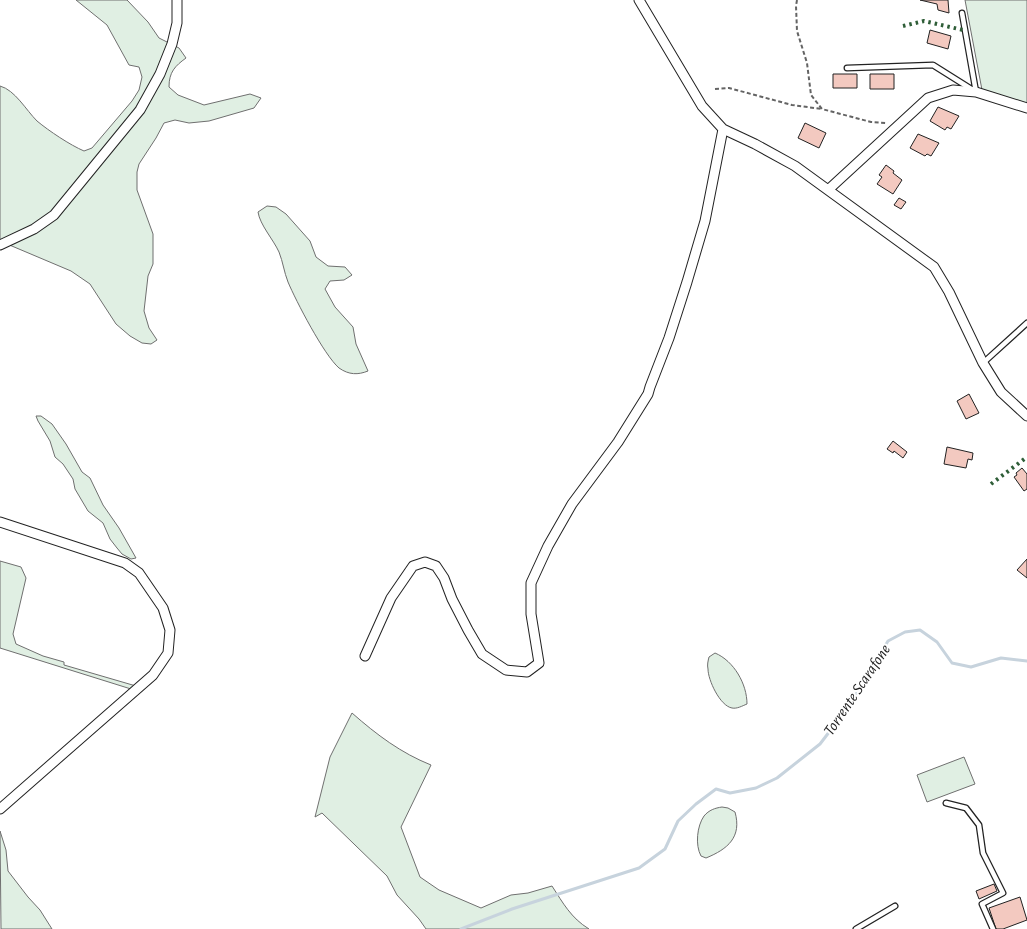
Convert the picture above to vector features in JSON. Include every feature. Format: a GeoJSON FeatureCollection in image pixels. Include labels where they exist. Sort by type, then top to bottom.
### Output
{"type":"FeatureCollection","features":[{"type":"Feature","properties":{"kind":"street"},"geometry":{"type":"LineString","coordinates":[[0,245],[34,230],[54,215],[140,110],[160,74],[172,44],[177,24],[177,0]]}},
{"type":"Feature","properties":{"kind":"street"},"geometry":{"type":"LineString","coordinates":[[639,0],[702,106],[723,129],[787,162],[934,267],[949,292],[983,363],[1001,392],[1027,416]]}},
{"type":"Feature","properties":{"kind":"street"},"geometry":{"type":"LineString","coordinates":[[828,190],[928,98],[952,90],[976,92],[1027,108]]}},
{"type":"Feature","properties":{"kind":"street"},"geometry":{"type":"LineString","coordinates":[[365,656],[391,598],[412,566],[425,562],[436,566],[444,578],[452,599],[482,654],[506,670],[527,672],[539,663],[532,614],[531,583],[548,546],[572,504],[618,442],[648,394],[669,338],[705,221],[723,129]]}},
{"type":"Feature","properties":{"kind":"street"},"geometry":{"type":"LineString","coordinates":[[0,522],[126,564],[139,573],[163,608],[170,630],[168,653],[153,675],[0,809]]}},
{"type":"Feature","properties":{"kind":"lane"},"geometry":{"type":"LineString","coordinates":[[962,13],[976,92]]}},
{"type":"Feature","properties":{"kind":"lane"},"geometry":{"type":"LineString","coordinates":[[847,68],[933,65],[976,92]]}},
{"type":"Feature","properties":{"kind":"lane"},"geometry":{"type":"LineString","coordinates":[[983,363],[1027,323]]}},
{"type":"Feature","properties":{"kind":"lane"},"geometry":{"type":"LineString","coordinates":[[946,803],[966,808],[979,825],[983,853],[1003,893],[982,904],[993,929]]}},
{"type":"Feature","properties":{"kind":"lane"},"geometry":{"type":"LineString","coordinates":[[856,929],[895,906]]}},
{"type":"Feature","properties":{"kind":"path"},"geometry":{"type":"LineString","coordinates":[[797,0],[797,31],[807,63],[811,95],[822,108]]}},
{"type":"Feature","properties":{"kind":"path"},"geometry":{"type":"LineString","coordinates":[[714,89],[729,88],[792,104],[822,108],[871,122],[899,124]]}},
{"type":"Feature","properties":{"kind":"green space"},"geometry":{"type":"Polygon","coordinates":[[[76,0],[127,0],[148,22],[159,38],[179,48],[186,58],[173,70],[169,87],[178,95],[204,105],[250,94],[261,98],[254,108],[209,121],[189,123],[175,120],[164,123],[139,164],[137,190],[153,234],[153,264],[148,276],[144,311],[149,328],[157,340],[151,344],[142,343],[116,324],[90,284],[71,271],[0,241],[0,86],[11,92],[42,125],[66,142],[84,151],[92,148],[139,90],[142,77],[139,67],[129,65],[107,25],[76,0]]]}},
{"type":"Feature","properties":{"kind":"green space"},"geometry":{"type":"Polygon","coordinates":[[[965,0],[1027,0],[1027,104],[982,90],[965,0]]]}},
{"type":"Feature","properties":{"kind":"green space"},"geometry":{"type":"Polygon","coordinates":[[[267,206],[276,207],[286,214],[310,241],[316,257],[328,266],[345,267],[352,275],[344,280],[330,281],[325,289],[335,307],[353,327],[356,344],[368,371],[353,374],[339,368],[318,340],[288,282],[279,252],[259,217],[258,212],[267,206]]]}},
{"type":"Feature","properties":{"kind":"green space"},"geometry":{"type":"Polygon","coordinates":[[[36,416],[41,416],[52,424],[82,472],[90,478],[103,505],[136,558],[131,559],[122,554],[110,539],[103,523],[88,511],[75,489],[73,479],[63,464],[55,457],[50,441],[36,416]]]}},
{"type":"Feature","properties":{"kind":"green space"},"geometry":{"type":"Polygon","coordinates":[[[0,561],[21,567],[26,578],[13,634],[16,644],[43,656],[64,662],[64,665],[136,686],[131,689],[0,648],[0,561]]]}},
{"type":"Feature","properties":{"kind":"green space"},"geometry":{"type":"Polygon","coordinates":[[[715,653],[728,662],[738,674],[745,689],[747,704],[738,708],[732,708],[723,703],[719,698],[710,679],[708,668],[709,657],[715,653]]]}},
{"type":"Feature","properties":{"kind":"green space"},"geometry":{"type":"Polygon","coordinates":[[[352,713],[390,743],[431,765],[401,827],[420,877],[439,890],[481,908],[511,895],[528,893],[552,886],[572,915],[589,929],[426,929],[397,895],[387,876],[322,813],[315,817],[330,757],[352,713]]]}},
{"type":"Feature","properties":{"kind":"green space"},"geometry":{"type":"Polygon","coordinates":[[[964,757],[975,784],[927,802],[917,775],[964,757]]]}},
{"type":"Feature","properties":{"kind":"green space"},"geometry":{"type":"Polygon","coordinates":[[[722,807],[735,812],[737,828],[735,835],[721,851],[706,858],[701,856],[698,847],[700,825],[708,812],[722,807]]]}},
{"type":"Feature","properties":{"kind":"green space"},"geometry":{"type":"Polygon","coordinates":[[[0,831],[6,850],[8,871],[40,910],[52,929],[1,929],[0,831]]]}},
{"type":"Feature","properties":{"kind":"building"},"geometry":{"type":"Polygon","coordinates":[[[920,0],[948,0],[949,13],[938,10],[937,4],[920,0]]]}},
{"type":"Feature","properties":{"kind":"building"},"geometry":{"type":"Polygon","coordinates":[[[930,30],[951,36],[948,49],[927,43],[930,30]]]}},
{"type":"Feature","properties":{"kind":"building"},"geometry":{"type":"Polygon","coordinates":[[[833,74],[857,74],[857,88],[833,88],[833,74]]]}},
{"type":"Feature","properties":{"kind":"building"},"geometry":{"type":"Polygon","coordinates":[[[870,74],[894,74],[894,89],[870,89],[870,74]]]}},
{"type":"Feature","properties":{"kind":"building"},"geometry":{"type":"Polygon","coordinates":[[[938,107],[959,116],[951,129],[947,127],[945,130],[930,121],[938,107]]]}},
{"type":"Feature","properties":{"kind":"building"},"geometry":{"type":"Polygon","coordinates":[[[805,123],[826,133],[819,148],[798,138],[805,123]]]}},
{"type":"Feature","properties":{"kind":"building"},"geometry":{"type":"Polygon","coordinates":[[[918,134],[939,143],[931,156],[927,154],[925,156],[910,148],[918,134]]]}},
{"type":"Feature","properties":{"kind":"building"},"geometry":{"type":"Polygon","coordinates":[[[886,165],[902,180],[893,194],[877,184],[882,177],[879,175],[886,165]]]}},
{"type":"Feature","properties":{"kind":"building"},"geometry":{"type":"Polygon","coordinates":[[[899,198],[906,202],[901,209],[894,205],[899,198]]]}},
{"type":"Feature","properties":{"kind":"building"},"geometry":{"type":"Polygon","coordinates":[[[969,394],[979,413],[966,419],[957,401],[969,394]]]}},
{"type":"Feature","properties":{"kind":"building"},"geometry":{"type":"Polygon","coordinates":[[[893,441],[907,452],[903,458],[894,451],[893,453],[887,449],[893,441]]]}},
{"type":"Feature","properties":{"kind":"building"},"geometry":{"type":"Polygon","coordinates":[[[947,447],[973,453],[972,460],[968,459],[966,468],[944,464],[947,447]]]}},
{"type":"Feature","properties":{"kind":"building"},"geometry":{"type":"Polygon","coordinates":[[[1022,468],[1027,474],[1027,489],[1024,491],[1014,477],[1022,468]]]}},
{"type":"Feature","properties":{"kind":"building"},"geometry":{"type":"Polygon","coordinates":[[[1027,559],[1027,578],[1017,570],[1027,559]]]}},
{"type":"Feature","properties":{"kind":"building"},"geometry":{"type":"Polygon","coordinates":[[[994,884],[997,891],[979,899],[976,891],[994,884]]]}},
{"type":"Feature","properties":{"kind":"building"},"geometry":{"type":"Polygon","coordinates":[[[1020,897],[1027,920],[1003,929],[996,929],[989,908],[1020,897]]]}},
{"type":"Feature","properties":{"kind":"waterway","name":"Torrente Scarafone"},"geometry":{"type":"LineString","coordinates":[[461,929],[512,909],[639,868],[665,849],[678,821],[716,789],[730,793],[756,788],[777,778],[820,744],[849,706],[888,641],[905,632],[920,630],[937,642],[952,663],[971,667],[1001,658],[1027,661]]}},
{"type":"Feature","properties":{"kind":"hedge"},"geometry":{"type":"LineString","coordinates":[[903,26],[924,21],[963,30]]}},
{"type":"Feature","properties":{"kind":"hedge"},"geometry":{"type":"LineString","coordinates":[[991,484],[1027,457]]}}]}
